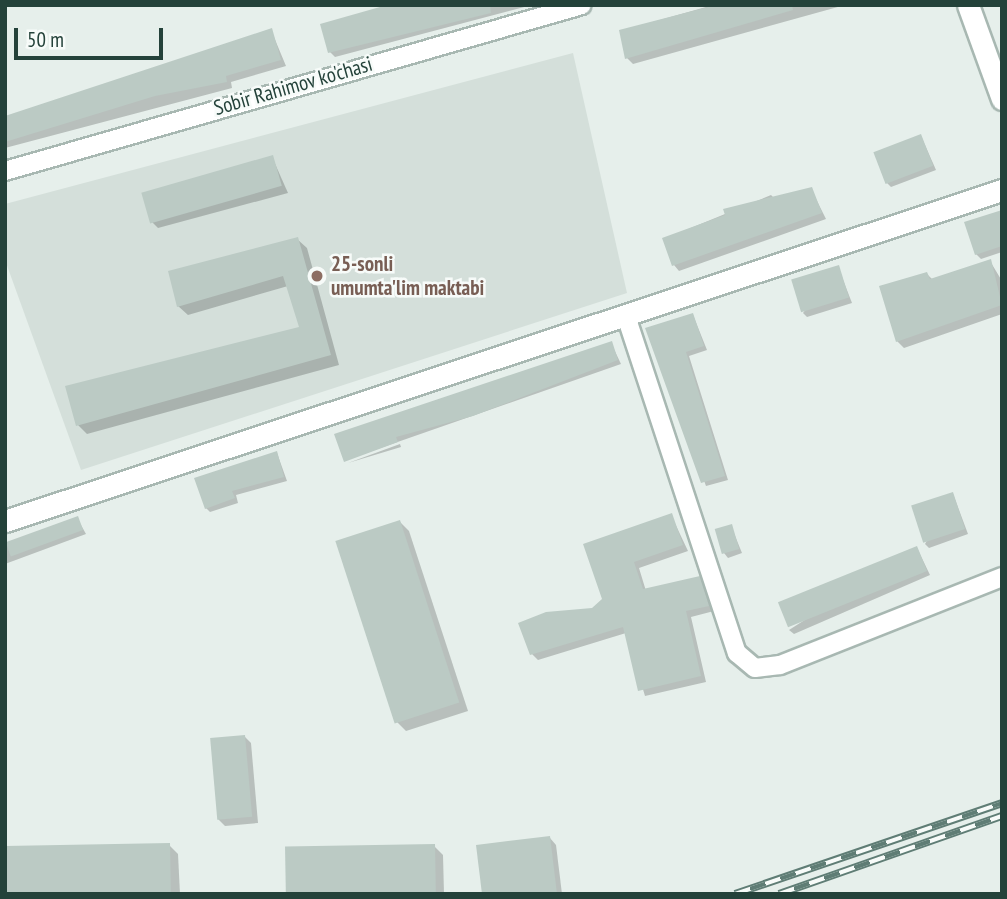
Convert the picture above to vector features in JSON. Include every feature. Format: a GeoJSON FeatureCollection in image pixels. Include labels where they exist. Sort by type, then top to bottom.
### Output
{"type":"FeatureCollection","features":[{"type":"Feature","properties":{"kind":"street","name":"Sobir Rahimov ko'chasi"},"geometry":{"type":"LineString","coordinates":[[5,170],[582,5]]}},
{"type":"Feature","properties":{"kind":"street"},"geometry":{"type":"LineString","coordinates":[[968,5],[1002,99]]}},
{"type":"Feature","properties":{"kind":"street"},"geometry":{"type":"LineString","coordinates":[[5,521],[1002,190]]}},
{"type":"Feature","properties":{"kind":"street"},"geometry":{"type":"LineString","coordinates":[[626,317],[737,653],[755,668],[780,665],[1002,577]]}},
{"type":"Feature","properties":{"kind":"shaded area","name":"25-sonli umumta'lim maktabi"},"geometry":{"type":"Polygon","coordinates":[[[573,53],[627,293],[81,470],[5,260],[5,204],[573,53]]]}},
{"type":"Feature","properties":{"kind":"building"},"geometry":{"type":"Polygon","coordinates":[[[387,5],[490,5],[491,13],[328,53],[320,24],[387,5]]]}},
{"type":"Feature","properties":{"kind":"building"},"geometry":{"type":"Polygon","coordinates":[[[716,5],[792,5],[793,10],[625,59],[619,30],[716,5]]]}},
{"type":"Feature","properties":{"kind":"building"},"geometry":{"type":"Polygon","coordinates":[[[272,28],[281,60],[226,76],[227,82],[155,96],[5,142],[5,116],[272,28]]]}},
{"type":"Feature","properties":{"kind":"building"},"geometry":{"type":"Polygon","coordinates":[[[921,134],[933,166],[886,184],[873,152],[921,134]]]}},
{"type":"Feature","properties":{"kind":"building"},"geometry":{"type":"Polygon","coordinates":[[[273,155],[282,186],[150,224],[141,193],[273,155]]]}},
{"type":"Feature","properties":{"kind":"building"},"geometry":{"type":"Polygon","coordinates":[[[812,187],[822,213],[672,266],[662,238],[725,215],[723,209],[812,187]]]}},
{"type":"Feature","properties":{"kind":"building"},"geometry":{"type":"Polygon","coordinates":[[[1002,210],[1002,246],[975,255],[964,222],[1002,210]]]}},
{"type":"Feature","properties":{"kind":"building"},"geometry":{"type":"Polygon","coordinates":[[[298,237],[331,355],[76,426],[65,386],[299,327],[283,276],[177,307],[168,271],[298,237]]]}},
{"type":"Feature","properties":{"kind":"building"},"geometry":{"type":"Polygon","coordinates":[[[991,259],[1002,305],[896,342],[879,286],[927,272],[930,279],[991,259]]]}},
{"type":"Feature","properties":{"kind":"building"},"geometry":{"type":"Polygon","coordinates":[[[839,265],[849,298],[801,312],[791,280],[839,265]]]}},
{"type":"Feature","properties":{"kind":"building"},"geometry":{"type":"Polygon","coordinates":[[[693,313],[704,346],[686,352],[725,476],[701,483],[645,328],[693,313]]]}},
{"type":"Feature","properties":{"kind":"building"},"geometry":{"type":"Polygon","coordinates":[[[612,341],[618,360],[473,416],[396,437],[398,442],[344,462],[334,434],[612,341]]]}},
{"type":"Feature","properties":{"kind":"building"},"geometry":{"type":"Polygon","coordinates":[[[277,451],[284,477],[232,491],[235,498],[205,509],[194,478],[277,451]]]}},
{"type":"Feature","properties":{"kind":"building"},"geometry":{"type":"Polygon","coordinates":[[[953,492],[965,529],[923,543],[911,506],[953,492]]]}},
{"type":"Feature","properties":{"kind":"building"},"geometry":{"type":"Polygon","coordinates":[[[672,513],[683,545],[634,562],[643,589],[700,576],[709,606],[686,611],[701,676],[638,691],[623,627],[530,655],[518,623],[546,612],[592,608],[602,599],[583,544],[672,513]]]}},
{"type":"Feature","properties":{"kind":"building"},"geometry":{"type":"Polygon","coordinates":[[[78,516],[83,530],[11,556],[6,542],[78,516]]]}},
{"type":"Feature","properties":{"kind":"building"},"geometry":{"type":"Polygon","coordinates":[[[400,520],[459,703],[395,724],[335,541],[400,520]]]}},
{"type":"Feature","properties":{"kind":"building"},"geometry":{"type":"Polygon","coordinates":[[[732,524],[739,549],[722,554],[715,529],[732,524]]]}},
{"type":"Feature","properties":{"kind":"building"},"geometry":{"type":"Polygon","coordinates":[[[917,546],[927,571],[788,627],[778,602],[917,546]]]}},
{"type":"Feature","properties":{"kind":"building"},"geometry":{"type":"Polygon","coordinates":[[[245,735],[252,817],[217,820],[210,738],[245,735]]]}},
{"type":"Feature","properties":{"kind":"building"},"geometry":{"type":"Polygon","coordinates":[[[550,836],[557,894],[482,894],[476,845],[550,836]]]}},
{"type":"Feature","properties":{"kind":"building"},"geometry":{"type":"Polygon","coordinates":[[[170,843],[171,894],[6,894],[5,846],[170,843]]]}},
{"type":"Feature","properties":{"kind":"building"},"geometry":{"type":"Polygon","coordinates":[[[435,844],[436,894],[286,894],[285,847],[435,844]]]}},
{"type":"Feature","properties":{"kind":"railway"},"geometry":{"type":"LineString","coordinates":[[735,894],[1002,803]]}},
{"type":"Feature","properties":{"kind":"railway"},"geometry":{"type":"LineString","coordinates":[[779,894],[1002,816]]}},
{"type":"Feature","properties":{"kind":"place","name":"25-sonli umumta'lim maktabi"},"geometry":{"type":"Point","coordinates":[317,276]}}]}
